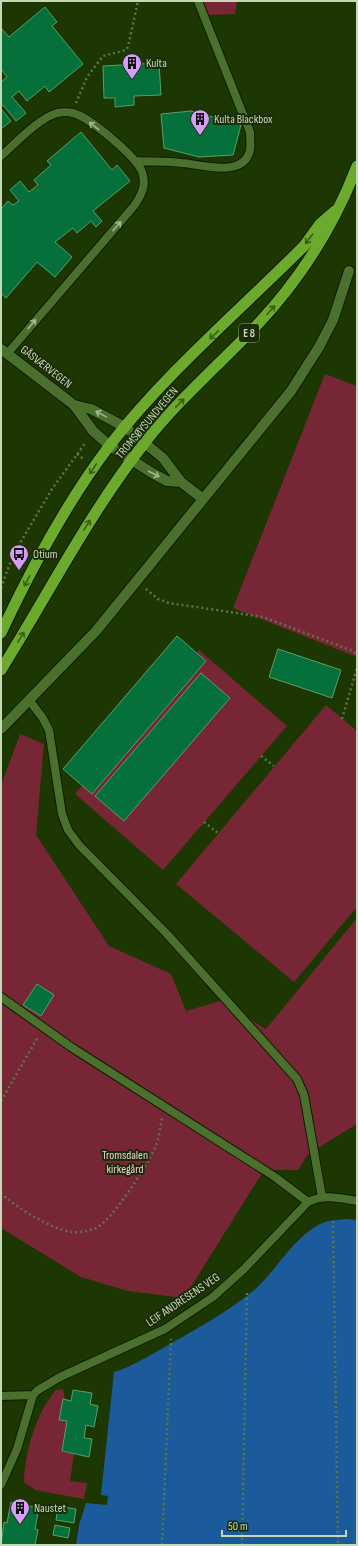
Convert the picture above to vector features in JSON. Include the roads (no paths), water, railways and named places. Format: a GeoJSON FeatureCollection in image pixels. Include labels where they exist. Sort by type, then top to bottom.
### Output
{"type":"FeatureCollection","features":[{"type":"Feature","properties":{"kind":"highway","name":"TROMSØYSUNDVEGEN"},"geometry":{"type":"LineString","coordinates":[[2,668],[63,564],[112,487],[145,442],[162,421],[277,303],[318,248],[329,230],[336,211],[357,166]]}},
{"type":"Feature","properties":{"kind":"highway","name":"TROMSØYSUNDVEGEN"},"geometry":{"type":"LineString","coordinates":[[1,633],[32,570],[70,507],[110,446],[125,427],[188,360],[304,246],[320,224],[336,211]]}},
{"type":"Feature","properties":{"kind":"street"},"geometry":{"type":"LineString","coordinates":[[1,729],[96,631],[138,582],[291,391],[333,320],[349,271]]}},
{"type":"Feature","properties":{"kind":"street","name":"GÅSVÆRVEGEN"},"geometry":{"type":"LineString","coordinates":[[4,351],[74,405],[93,431],[110,446],[131,461],[167,480],[180,482]]}},
{"type":"Feature","properties":{"kind":"street","name":"GÅSVÆRVEGEN"},"geometry":{"type":"LineString","coordinates":[[74,405],[91,409],[125,427],[168,462],[180,482]]}},
{"type":"Feature","properties":{"kind":"street"},"geometry":{"type":"LineString","coordinates":[[180,482],[203,499]]}},
{"type":"Feature","properties":{"kind":"lane"},"geometry":{"type":"LineString","coordinates":[[136,161],[182,163],[217,169],[234,167],[244,161],[250,151],[250,132],[198,1]]}},
{"type":"Feature","properties":{"kind":"lane"},"geometry":{"type":"LineString","coordinates":[[1,156],[42,122],[58,113],[72,113],[86,119],[136,161],[143,173],[144,188],[139,199],[4,351]]}},
{"type":"Feature","properties":{"kind":"lane"},"geometry":{"type":"LineString","coordinates":[[29,700],[42,717],[49,730],[62,814],[68,830],[79,845],[167,934],[297,1079],[304,1095],[322,1197]]}},
{"type":"Feature","properties":{"kind":"lane"},"geometry":{"type":"LineString","coordinates":[[1,997],[44,1029],[275,1177],[308,1202]]}},
{"type":"Feature","properties":{"kind":"lane","name":"LEIF ANDRESENS VEG"},"geometry":{"type":"LineString","coordinates":[[33,1395],[38,1390],[60,1377],[160,1332],[213,1297],[239,1274],[308,1202],[322,1197],[357,1201]]}},
{"type":"Feature","properties":{"kind":"lane"},"geometry":{"type":"LineString","coordinates":[[1,1396],[33,1395],[17,1449],[1,1485]]}},
{"type":"Feature","properties":{"kind":"water"},"geometry":{"type":"Polygon","coordinates":[[[346,1219],[357,1220],[357,1545],[76,1545],[79,1525],[86,1503],[107,1505],[108,1496],[101,1495],[114,1372],[145,1358],[221,1314],[243,1299],[262,1283],[297,1242],[307,1233],[328,1221],[346,1219]]]}},
{"type":"Feature","properties":{"kind":"place","name":"Kulta"},"geometry":{"type":"Point","coordinates":[132,80]}},
{"type":"Feature","properties":{"kind":"place","name":"Kulta Blackbox"},"geometry":{"type":"Point","coordinates":[200,136]}},
{"type":"Feature","properties":{"kind":"place","name":"Otium"},"geometry":{"type":"Point","coordinates":[19,571]}},
{"type":"Feature","properties":{"kind":"place","name":"Naustet"},"geometry":{"type":"Point","coordinates":[20,1525]}},
{"type":"Feature","properties":{"kind":"park label","name":"Tromsdalen kirkegård"},"geometry":{"type":"Point","coordinates":[125,1162]}}]}
